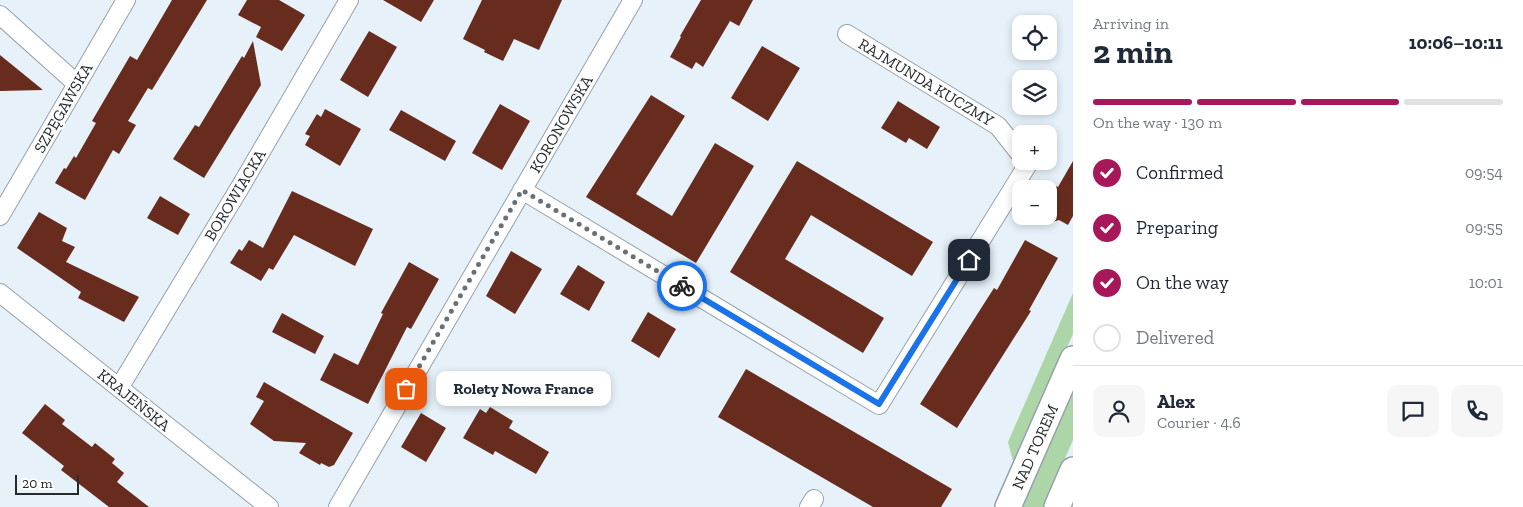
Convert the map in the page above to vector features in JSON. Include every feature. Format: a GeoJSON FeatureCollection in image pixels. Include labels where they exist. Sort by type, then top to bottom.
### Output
{"type":"FeatureCollection","features":[{"type":"Feature","properties":{"kind":"main road","name":"NAD TOREM"},"geometry":{"type":"LineString","coordinates":[[1008,507],[1073,359]]}},
{"type":"Feature","properties":{"kind":"main road"},"geometry":{"type":"LineString","coordinates":[[1057,507],[1073,470]]}},
{"type":"Feature","properties":{"kind":"street","name":"SZPĘGAWSKA"},"geometry":{"type":"LineString","coordinates":[[0,216],[126,0]]}},
{"type":"Feature","properties":{"kind":"street","name":"BOROWIACKA"},"geometry":{"type":"LineString","coordinates":[[118,388],[242,184],[347,0]]}},
{"type":"Feature","properties":{"kind":"street","name":"KORONOWSKA"},"geometry":{"type":"LineString","coordinates":[[338,507],[633,0]]}},
{"type":"Feature","properties":{"kind":"street"},"geometry":{"type":"LineString","coordinates":[[0,15],[77,84]]}},
{"type":"Feature","properties":{"kind":"street","name":"RAJMUNDA KUCZMY"},"geometry":{"type":"LineString","coordinates":[[847,34],[998,126],[1012,144]]}},
{"type":"Feature","properties":{"kind":"street"},"geometry":{"type":"LineString","coordinates":[[522,190],[879,404],[1024,170]]}},
{"type":"Feature","properties":{"kind":"street","name":"KRAJEŃSKA"},"geometry":{"type":"LineString","coordinates":[[0,293],[268,507]]}},
{"type":"Feature","properties":{"kind":"green space"},"geometry":{"type":"Polygon","coordinates":[[[1073,293],[1073,334],[1014,465],[1008,442],[1073,293]]]}},
{"type":"Feature","properties":{"kind":"green space"},"geometry":{"type":"Polygon","coordinates":[[[1073,383],[1073,440],[1044,507],[1019,507],[1073,383]]]}},
{"type":"Feature","properties":{"kind":"building"},"geometry":{"type":"Polygon","coordinates":[[[172,0],[207,0],[152,90],[148,88],[128,121],[136,125],[119,154],[113,150],[85,200],[55,183],[74,156],[76,158],[96,123],[92,121],[130,56],[137,60],[172,0]]]}},
{"type":"Feature","properties":{"kind":"building"},"geometry":{"type":"Polygon","coordinates":[[[247,0],[279,0],[305,15],[282,51],[256,37],[261,27],[238,15],[247,0]]]}},
{"type":"Feature","properties":{"kind":"building"},"geometry":{"type":"Polygon","coordinates":[[[383,0],[434,0],[421,22],[383,0]]]}},
{"type":"Feature","properties":{"kind":"building"},"geometry":{"type":"Polygon","coordinates":[[[482,0],[562,0],[539,50],[514,39],[503,61],[463,39],[482,0]]]}},
{"type":"Feature","properties":{"kind":"building"},"geometry":{"type":"Polygon","coordinates":[[[701,0],[753,0],[739,26],[730,21],[703,67],[696,62],[692,69],[670,57],[701,0]]]}},
{"type":"Feature","properties":{"kind":"building"},"geometry":{"type":"Polygon","coordinates":[[[369,31],[397,47],[368,97],[340,80],[369,31]]]}},
{"type":"Feature","properties":{"kind":"building"},"geometry":{"type":"Polygon","coordinates":[[[253,41],[261,85],[204,178],[173,159],[195,125],[199,127],[253,41]]]}},
{"type":"Feature","properties":{"kind":"building"},"geometry":{"type":"Polygon","coordinates":[[[762,46],[800,68],[768,121],[731,98],[762,46]]]}},
{"type":"Feature","properties":{"kind":"building"},"geometry":{"type":"Polygon","coordinates":[[[0,55],[43,90],[0,91],[0,55]]]}},
{"type":"Feature","properties":{"kind":"building"},"geometry":{"type":"Polygon","coordinates":[[[651,95],[685,116],[636,194],[672,216],[715,143],[754,166],[696,263],[586,197],[651,95]]]}},
{"type":"Feature","properties":{"kind":"building"},"geometry":{"type":"Polygon","coordinates":[[[898,101],[940,127],[927,149],[909,138],[906,143],[881,128],[898,101]]]}},
{"type":"Feature","properties":{"kind":"building"},"geometry":{"type":"Polygon","coordinates":[[[500,104],[530,121],[502,170],[472,153],[500,104]]]}},
{"type":"Feature","properties":{"kind":"building"},"geometry":{"type":"Polygon","coordinates":[[[325,109],[361,129],[340,166],[305,145],[310,136],[305,134],[317,114],[321,117],[325,109]]]}},
{"type":"Feature","properties":{"kind":"building"},"geometry":{"type":"Polygon","coordinates":[[[401,110],[456,141],[445,161],[389,130],[401,110]]]}},
{"type":"Feature","properties":{"kind":"building"},"geometry":{"type":"Polygon","coordinates":[[[797,161],[933,242],[912,276],[811,215],[785,259],[884,318],[863,353],[730,272],[797,161]]]}},
{"type":"Feature","properties":{"kind":"building"},"geometry":{"type":"Polygon","coordinates":[[[1073,161],[1073,216],[1068,225],[1057,221],[1058,187],[1073,161]]]}},
{"type":"Feature","properties":{"kind":"building"},"geometry":{"type":"Polygon","coordinates":[[[292,191],[373,229],[355,266],[294,235],[273,270],[269,268],[261,281],[230,263],[239,249],[242,251],[249,240],[263,248],[292,191]]]}},
{"type":"Feature","properties":{"kind":"building"},"geometry":{"type":"Polygon","coordinates":[[[160,196],[190,214],[178,235],[147,218],[160,196]]]}},
{"type":"Feature","properties":{"kind":"building"},"geometry":{"type":"Polygon","coordinates":[[[39,212],[67,228],[62,241],[75,247],[66,262],[139,297],[124,322],[78,298],[81,292],[17,248],[39,212]]]}},
{"type":"Feature","properties":{"kind":"building"},"geometry":{"type":"Polygon","coordinates":[[[1025,240],[1058,258],[1029,310],[1031,311],[957,428],[920,404],[994,288],[997,290],[1025,240]]]}},
{"type":"Feature","properties":{"kind":"building"},"geometry":{"type":"Polygon","coordinates":[[[511,251],[542,269],[515,314],[486,296],[511,251]]]}},
{"type":"Feature","properties":{"kind":"building"},"geometry":{"type":"Polygon","coordinates":[[[409,262],[439,279],[411,329],[407,327],[368,404],[320,380],[334,353],[358,365],[383,314],[381,313],[409,262]]]}},
{"type":"Feature","properties":{"kind":"building"},"geometry":{"type":"Polygon","coordinates":[[[578,265],[605,282],[589,311],[560,294],[578,265]]]}},
{"type":"Feature","properties":{"kind":"building"},"geometry":{"type":"Polygon","coordinates":[[[648,312],[676,329],[659,358],[631,341],[648,312]]]}},
{"type":"Feature","properties":{"kind":"building"},"geometry":{"type":"Polygon","coordinates":[[[282,313],[324,336],[315,354],[272,332],[282,313]]]}},
{"type":"Feature","properties":{"kind":"building"},"geometry":{"type":"Polygon","coordinates":[[[746,369],[952,489],[941,507],[873,507],[718,417],[746,369]]]}},
{"type":"Feature","properties":{"kind":"building"},"geometry":{"type":"Polygon","coordinates":[[[264,382],[353,433],[334,465],[329,467],[321,463],[320,465],[299,453],[306,443],[274,441],[250,424],[264,401],[256,397],[264,382]]]}},
{"type":"Feature","properties":{"kind":"building"},"geometry":{"type":"Polygon","coordinates":[[[45,404],[65,420],[62,424],[92,447],[95,443],[115,459],[112,463],[124,473],[117,482],[149,507],[109,507],[61,470],[64,466],[22,433],[45,404]]]}},
{"type":"Feature","properties":{"kind":"building"},"geometry":{"type":"Polygon","coordinates":[[[490,407],[513,421],[509,428],[549,452],[536,474],[495,451],[493,455],[463,438],[480,409],[486,413],[490,407]]]}},
{"type":"Feature","properties":{"kind":"building"},"geometry":{"type":"Polygon","coordinates":[[[421,413],[446,428],[426,462],[401,447],[421,413]]]}},
{"type":"Feature","properties":{"kind":"way so far"},"geometry":{"type":"LineString","coordinates":[[406,389],[522,190],[682,286]]}},
{"type":"Feature","properties":{"kind":"place","name":"Rolety Nowa France"},"geometry":{"type":"Point","coordinates":[406,389]}},
{"type":"Feature","properties":{"kind":"route"},"geometry":{"type":"LineString","coordinates":[[682,286],[879,404],[969,260]]}}]}
